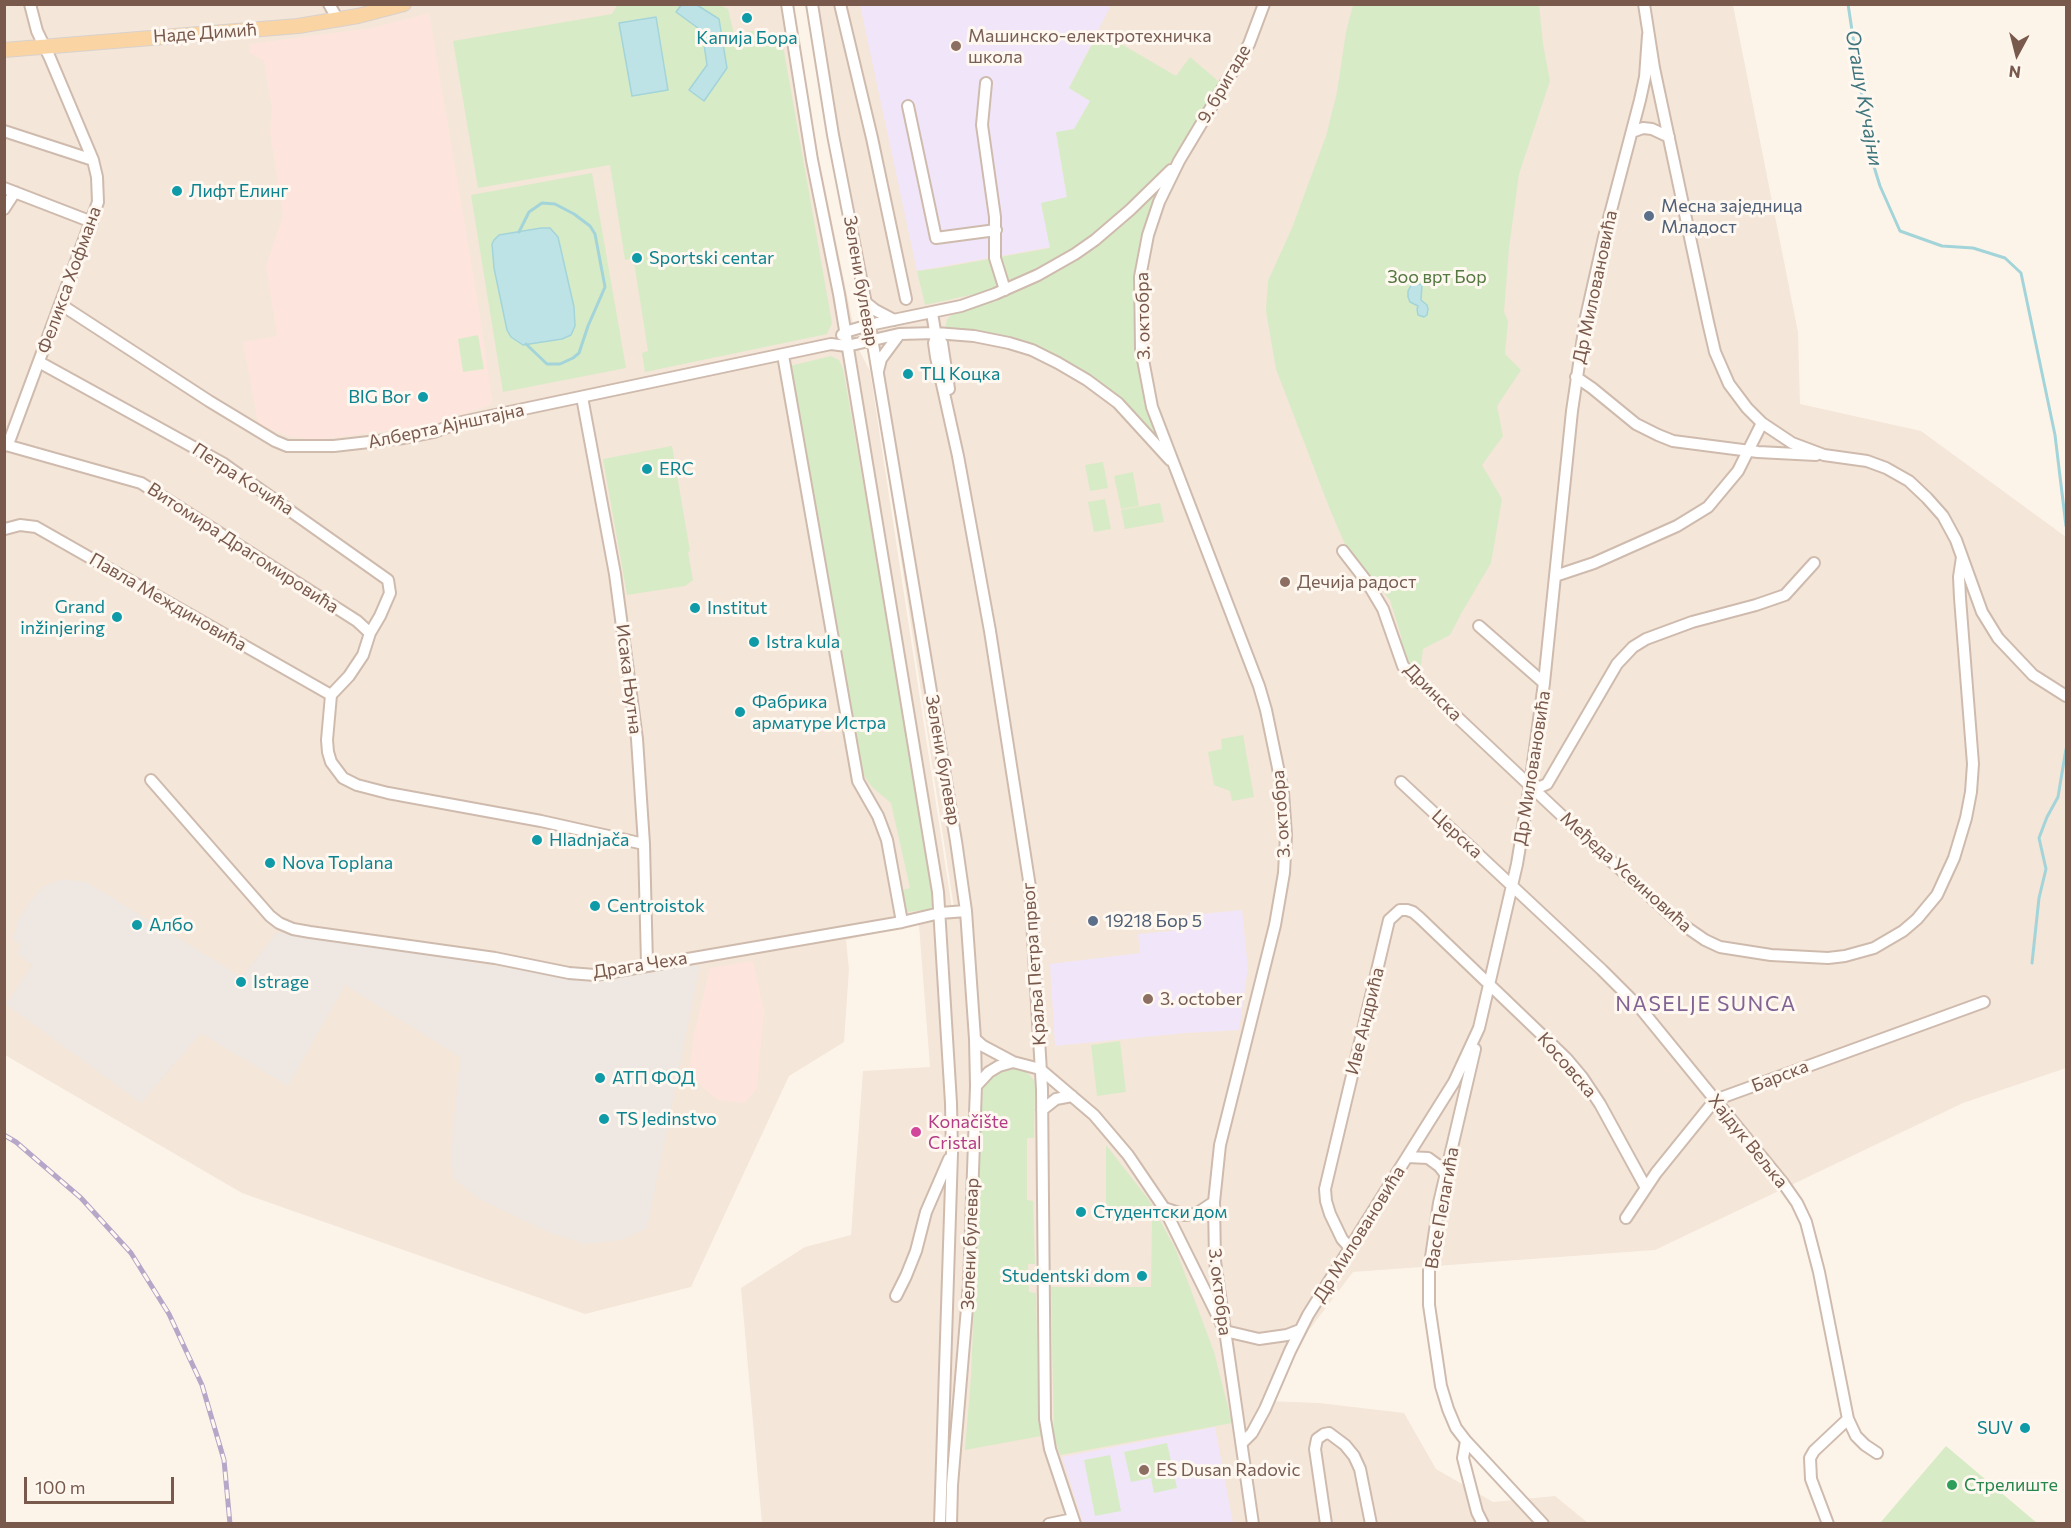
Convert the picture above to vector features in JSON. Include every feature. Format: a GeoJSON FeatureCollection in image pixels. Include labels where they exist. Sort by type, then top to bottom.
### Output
{"type":"FeatureCollection","features":[{"type":"Feature","properties":{"kind":"main road","name":"Наде Димић"},"geometry":{"type":"LineString","coordinates":[[4,50],[249,31],[338,20],[404,4]]}},
{"type":"Feature","properties":{"kind":"street","name":"Феликса Хофмана"},"geometry":{"type":"LineString","coordinates":[[5,445],[39,362],[98,202],[93,160],[43,46],[30,4]]}},
{"type":"Feature","properties":{"kind":"street"},"geometry":{"type":"LineString","coordinates":[[329,4],[338,20]]}},
{"type":"Feature","properties":{"kind":"street","name":"Зелени булевар"},"geometry":{"type":"LineString","coordinates":[[787,4],[812,160],[845,332],[934,864],[940,913],[952,1153],[940,1524]]}},
{"type":"Feature","properties":{"kind":"street","name":"Зелени булевар"},"geometry":{"type":"LineString","coordinates":[[812,4],[833,135],[872,341],[966,912],[976,1086],[970,1273],[952,1485],[951,1524]]}},
{"type":"Feature","properties":{"kind":"street"},"geometry":{"type":"LineString","coordinates":[[840,4],[872,138],[906,299]]}},
{"type":"Feature","properties":{"kind":"street","name":"9. бригаде"},"geometry":{"type":"LineString","coordinates":[[1179,161],[1244,52],[1264,4]]}},
{"type":"Feature","properties":{"kind":"street"},"geometry":{"type":"LineString","coordinates":[[1644,4],[1648,35],[1715,352],[1730,384],[1762,423],[1792,444],[1824,455]]}},
{"type":"Feature","properties":{"kind":"street","name":"Др Миловановића"},"geometry":{"type":"LineString","coordinates":[[1243,1442],[1252,1433],[1269,1402],[1300,1330],[1454,1082],[1479,1028],[1512,887],[1530,784],[1544,683],[1576,377],[1595,276],[1645,77],[1648,35]]}},
{"type":"Feature","properties":{"kind":"street"},"geometry":{"type":"LineString","coordinates":[[986,83],[982,125],[994,205],[995,258],[1005,290]]}},
{"type":"Feature","properties":{"kind":"street"},"geometry":{"type":"LineString","coordinates":[[908,106],[936,238],[996,230]]}},
{"type":"Feature","properties":{"kind":"street"},"geometry":{"type":"LineString","coordinates":[[1632,132],[1640,128],[1652,129],[1669,137]]}},
{"type":"Feature","properties":{"kind":"street"},"geometry":{"type":"LineString","coordinates":[[4,131],[93,160]]}},
{"type":"Feature","properties":{"kind":"street"},"geometry":{"type":"LineString","coordinates":[[831,345],[845,332],[961,306],[1038,275],[1095,240],[1130,210],[1179,161]]}},
{"type":"Feature","properties":{"kind":"street","name":"3. октобра"},"geometry":{"type":"LineString","coordinates":[[1179,161],[1148,235],[1140,277],[1141,349],[1145,375],[1152,407],[1259,686],[1278,763],[1284,814],[1284,873],[1277,915],[1220,1145],[1214,1202],[1215,1261],[1243,1442],[1253,1524]]}},
{"type":"Feature","properties":{"kind":"street"},"geometry":{"type":"LineString","coordinates":[[4,209],[10,190],[92,222]]}},
{"type":"Feature","properties":{"kind":"street","name":"Алберта Ајнштајна"},"geometry":{"type":"LineString","coordinates":[[60,303],[209,401],[287,446],[334,447],[404,438],[434,432],[462,422],[831,345],[847,346],[899,334],[959,335],[1009,343],[1032,350],[1087,380],[1118,402],[1174,465]]}},
{"type":"Feature","properties":{"kind":"street"},"geometry":{"type":"LineString","coordinates":[[865,303],[895,320]]}},
{"type":"Feature","properties":{"kind":"street","name":"Краља Петра првог"},"geometry":{"type":"LineString","coordinates":[[932,313],[936,335],[935,352],[948,406],[978,562],[1027,863],[1035,956],[1042,1110],[1045,1419],[1050,1449],[1074,1521]]}},
{"type":"Feature","properties":{"kind":"street"},"geometry":{"type":"LineString","coordinates":[[877,374],[881,359],[899,334]]}},
{"type":"Feature","properties":{"kind":"street","name":"Краља Петра првог"},"geometry":{"type":"LineString","coordinates":[[936,335],[942,343],[951,397],[948,406]]}},
{"type":"Feature","properties":{"kind":"street"},"geometry":{"type":"LineString","coordinates":[[945,363],[959,335]]}},
{"type":"Feature","properties":{"kind":"street"},"geometry":{"type":"LineString","coordinates":[[783,355],[858,781],[878,816],[886,840],[902,922]]}},
{"type":"Feature","properties":{"kind":"street","name":"Петра Кочића"},"geometry":{"type":"LineString","coordinates":[[39,362],[224,464],[388,580],[390,593],[357,665],[331,695]]}},
{"type":"Feature","properties":{"kind":"street"},"geometry":{"type":"LineString","coordinates":[[1576,377],[1636,424],[1658,435],[1689,444],[1748,451],[1824,455],[1868,461],[1909,481],[1943,516],[1956,540],[1982,612],[1998,638],[2033,675],[2067,696]]}},
{"type":"Feature","properties":{"kind":"street","name":"Исака Њутна"},"geometry":{"type":"LineString","coordinates":[[582,398],[597,469],[621,612],[637,739],[644,844],[647,964]]}},
{"type":"Feature","properties":{"kind":"street"},"geometry":{"type":"LineString","coordinates":[[1555,576],[1594,563],[1677,526],[1708,507],[1738,471],[1762,423]]}},
{"type":"Feature","properties":{"kind":"street","name":"Витомира Драгомировића"},"geometry":{"type":"LineString","coordinates":[[5,445],[141,483],[357,621],[370,633]]}},
{"type":"Feature","properties":{"kind":"street","name":"Павла Междиновића"},"geometry":{"type":"LineString","coordinates":[[5,530],[20,525],[36,527],[331,695]]}},
{"type":"Feature","properties":{"kind":"street","name":"Дринска"},"geometry":{"type":"LineString","coordinates":[[1343,551],[1367,582],[1383,609],[1403,666],[1530,784]]}},
{"type":"Feature","properties":{"kind":"street","name":"Међеда Усеиновића"},"geometry":{"type":"LineString","coordinates":[[1530,784],[1576,830],[1676,921],[1697,936],[1720,947],[1771,956],[1828,958],[1860,952],[1887,941],[1917,920],[1937,895],[1954,858],[1966,818],[1971,792],[1972,764],[1960,598],[1959,577],[1962,557]]}},
{"type":"Feature","properties":{"kind":"street"},"geometry":{"type":"LineString","coordinates":[[1530,784],[1540,787],[1547,784],[1617,664],[1633,647],[1646,639],[1692,622],[1785,595],[1814,563]]}},
{"type":"Feature","properties":{"kind":"street"},"geometry":{"type":"LineString","coordinates":[[1479,626],[1544,683]]}},
{"type":"Feature","properties":{"kind":"street"},"geometry":{"type":"LineString","coordinates":[[331,695],[328,752],[336,771],[350,782],[388,793],[541,821],[644,844]]}},
{"type":"Feature","properties":{"kind":"street","name":"Драга Чеха"},"geometry":{"type":"LineString","coordinates":[[151,780],[270,916],[293,929],[309,932],[495,958],[569,973],[595,975],[647,964],[902,922],[940,913],[966,912]]}},
{"type":"Feature","properties":{"kind":"street","name":"Церска"},"geometry":{"type":"LineString","coordinates":[[1401,782],[1512,887]]}},
{"type":"Feature","properties":{"kind":"street","name":"Хајдук Вељка"},"geometry":{"type":"LineString","coordinates":[[1512,887],[1641,1009],[1694,1072],[1797,1203],[1806,1221],[1819,1272],[1848,1419],[1856,1436],[1877,1453]]}},
{"type":"Feature","properties":{"kind":"street","name":"Иве Андрића"},"geometry":{"type":"LineString","coordinates":[[1350,1248],[1342,1239],[1328,1206],[1325,1188],[1377,969],[1392,917],[1400,910],[1413,912],[1490,985]]}},
{"type":"Feature","properties":{"kind":"street","name":"Косовска"},"geometry":{"type":"LineString","coordinates":[[1490,985],[1566,1058],[1582,1077],[1600,1104],[1646,1188]]}},
{"type":"Feature","properties":{"kind":"street","name":"Барска"},"geometry":{"type":"LineString","coordinates":[[1715,1100],[1983,1002]]}},
{"type":"Feature","properties":{"kind":"street","name":"Васе Пелагића"},"geometry":{"type":"LineString","coordinates":[[1479,1028],[1431,1250],[1429,1305],[1441,1386],[1456,1428],[1543,1524]]}},
{"type":"Feature","properties":{"kind":"street"},"geometry":{"type":"LineString","coordinates":[[975,1039],[982,1046],[1014,1062],[1040,1069],[1094,1115],[1128,1155],[1164,1208],[1225,1331],[1258,1339],[1287,1335],[1300,1330]]}},
{"type":"Feature","properties":{"kind":"street"},"geometry":{"type":"LineString","coordinates":[[976,1086],[999,1065],[1014,1062]]}},
{"type":"Feature","properties":{"kind":"street"},"geometry":{"type":"LineString","coordinates":[[1042,1110],[1056,1099],[1072,1096]]}},
{"type":"Feature","properties":{"kind":"street"},"geometry":{"type":"LineString","coordinates":[[1626,1218],[1646,1188],[1715,1100]]}},
{"type":"Feature","properties":{"kind":"street"},"geometry":{"type":"LineString","coordinates":[[896,1296],[916,1251],[926,1212],[952,1153]]}},
{"type":"Feature","properties":{"kind":"street"},"geometry":{"type":"LineString","coordinates":[[1407,1157],[1428,1158],[1446,1175]]}},
{"type":"Feature","properties":{"kind":"street"},"geometry":{"type":"LineString","coordinates":[[1164,1208],[1185,1215],[1196,1214],[1214,1202]]}},
{"type":"Feature","properties":{"kind":"street"},"geometry":{"type":"LineString","coordinates":[[926,1212],[933,1206],[939,1206],[951,1215]]}},
{"type":"Feature","properties":{"kind":"street"},"geometry":{"type":"LineString","coordinates":[[1828,1524],[1811,1479],[1810,1458],[1814,1451],[1848,1419]]}},
{"type":"Feature","properties":{"kind":"street"},"geometry":{"type":"LineString","coordinates":[[1326,1524],[1315,1449],[1317,1439],[1329,1433],[1338,1438],[1354,1456],[1360,1469],[1371,1524]]}},
{"type":"Feature","properties":{"kind":"street"},"geometry":{"type":"LineString","coordinates":[[1466,1441],[1463,1458],[1477,1512],[1484,1524]]}},
{"type":"Feature","properties":{"kind":"street"},"geometry":{"type":"LineString","coordinates":[[1049,1524],[1074,1521]]}},
{"type":"Feature","properties":{"kind":"shaded area"},"geometry":{"type":"Polygon","coordinates":[[[5,5],[787,5],[858,348],[870,371],[953,915],[846,940],[849,969],[844,1042],[789,1076],[691,1287],[585,1314],[242,1193],[5,1055],[5,5]]]}},
{"type":"Feature","properties":{"kind":"shaded area"},"geometry":{"type":"Polygon","coordinates":[[[810,5],[1733,5],[1798,332],[1800,404],[1921,431],[2066,537],[2066,1068],[1963,1103],[1655,1250],[1353,1272],[1309,1330],[1269,1401],[1319,1403],[1404,1413],[1436,1469],[1493,1502],[1555,1496],[1588,1523],[762,1523],[741,1288],[805,1247],[851,1235],[863,1071],[930,1067],[919,925],[955,915],[875,388],[810,5]]]}},
{"type":"Feature","properties":{"kind":"shaded area"},"geometry":{"type":"Polygon","coordinates":[[[860,5],[1111,5],[1069,88],[1090,101],[1074,129],[1056,133],[1067,198],[1041,203],[1050,247],[917,271],[860,5]]]}},
{"type":"Feature","properties":{"kind":"shaded area","name":"BIG Bor"},"geometry":{"type":"Polygon","coordinates":[[[429,13],[477,296],[492,399],[490,405],[433,425],[317,440],[280,433],[260,425],[257,418],[243,342],[277,336],[266,266],[283,215],[270,132],[272,109],[264,61],[250,53],[249,44],[371,28],[429,13]]]}},
{"type":"Feature","properties":{"kind":"shaded area"},"geometry":{"type":"Polygon","coordinates":[[[63,879],[86,882],[242,977],[277,932],[581,979],[700,965],[647,1228],[621,1240],[584,1244],[548,1232],[478,1198],[453,1178],[451,1151],[460,1057],[345,985],[288,1086],[201,1033],[141,1103],[6,1004],[32,965],[17,954],[21,946],[13,939],[19,918],[43,887],[63,879]]]}},
{"type":"Feature","properties":{"kind":"shaded area","name":"3. october"},"geometry":{"type":"Polygon","coordinates":[[[1242,910],[1248,968],[1239,1030],[1055,1046],[1050,964],[1140,953],[1138,934],[1172,931],[1171,917],[1242,910]]]}},
{"type":"Feature","properties":{"kind":"shaded area"},"geometry":{"type":"Polygon","coordinates":[[[753,961],[764,1010],[757,1089],[745,1103],[718,1100],[703,1088],[689,1070],[694,1034],[710,968],[753,961]]]}},
{"type":"Feature","properties":{"kind":"shaded area","name":"ES Dusan Radovic"},"geometry":{"type":"Polygon","coordinates":[[[1215,1427],[1233,1523],[1083,1523],[1062,1457],[1215,1427]]]}},
{"type":"Feature","properties":{"kind":"green space"},"geometry":{"type":"Polygon","coordinates":[[[618,4],[720,5],[728,9],[734,34],[758,30],[761,44],[782,40],[832,323],[827,334],[645,372],[642,353],[648,351],[634,262],[641,261],[639,253],[633,254],[634,258],[625,260],[610,165],[478,188],[453,41],[612,14],[618,4]]]}},
{"type":"Feature","properties":{"kind":"green space","name":"Зоо врт Бор"},"geometry":{"type":"Polygon","coordinates":[[[1353,5],[1539,5],[1550,81],[1519,174],[1509,248],[1504,312],[1508,321],[1505,354],[1521,370],[1497,406],[1503,436],[1482,465],[1502,499],[1491,563],[1450,635],[1423,649],[1419,681],[1402,657],[1401,636],[1390,600],[1347,549],[1329,507],[1276,369],[1266,311],[1268,281],[1292,228],[1326,136],[1337,92],[1346,32],[1353,5]]]}},
{"type":"Feature","properties":{"kind":"green space"},"geometry":{"type":"Polygon","coordinates":[[[1099,31],[1176,76],[1190,57],[1224,86],[1194,132],[1152,185],[1128,208],[1073,251],[1036,272],[993,290],[925,305],[917,271],[1050,248],[1041,203],[1067,197],[1056,132],[1074,129],[1090,101],[1069,88],[1099,31]]]}},
{"type":"Feature","properties":{"kind":"green space"},"geometry":{"type":"Polygon","coordinates":[[[592,173],[626,368],[503,392],[471,195],[592,173]]]}},
{"type":"Feature","properties":{"kind":"green space"},"geometry":{"type":"Polygon","coordinates":[[[1159,190],[1144,230],[1138,257],[1133,311],[1140,381],[1159,440],[1118,396],[1071,363],[1047,350],[999,334],[945,329],[947,319],[954,313],[1021,289],[1070,264],[1123,225],[1159,190]]]}},
{"type":"Feature","properties":{"kind":"green space"},"geometry":{"type":"Polygon","coordinates":[[[478,335],[484,369],[463,372],[458,339],[478,335]]]}},
{"type":"Feature","properties":{"kind":"green space"},"geometry":{"type":"Polygon","coordinates":[[[831,356],[839,360],[843,369],[934,887],[931,909],[908,912],[904,909],[901,899],[903,890],[910,888],[891,803],[872,787],[861,766],[790,366],[831,356]]]}},
{"type":"Feature","properties":{"kind":"green space"},"geometry":{"type":"Polygon","coordinates":[[[672,446],[693,580],[685,586],[627,595],[603,459],[672,446]]]}},
{"type":"Feature","properties":{"kind":"green space"},"geometry":{"type":"Polygon","coordinates":[[[1103,462],[1108,488],[1090,491],[1085,465],[1103,462]]]}},
{"type":"Feature","properties":{"kind":"green space"},"geometry":{"type":"Polygon","coordinates":[[[1133,472],[1139,506],[1121,509],[1114,476],[1133,472]]]}},
{"type":"Feature","properties":{"kind":"green space"},"geometry":{"type":"Polygon","coordinates":[[[1105,499],[1111,529],[1094,532],[1088,502],[1105,499]]]}},
{"type":"Feature","properties":{"kind":"green space"},"geometry":{"type":"Polygon","coordinates":[[[1160,503],[1164,522],[1125,529],[1121,510],[1160,503]]]}},
{"type":"Feature","properties":{"kind":"green space"},"geometry":{"type":"Polygon","coordinates":[[[1243,735],[1254,797],[1232,801],[1230,791],[1214,785],[1208,752],[1222,749],[1221,739],[1243,735]]]}},
{"type":"Feature","properties":{"kind":"green space"},"geometry":{"type":"Polygon","coordinates":[[[1120,1041],[1126,1092],[1097,1096],[1091,1045],[1120,1041]]]}},
{"type":"Feature","properties":{"kind":"green space"},"geometry":{"type":"Polygon","coordinates":[[[1016,1068],[1028,1073],[1035,1082],[1034,1138],[1027,1138],[1027,1200],[1033,1201],[1035,1264],[1028,1264],[1029,1292],[1036,1293],[1041,1436],[965,1450],[971,1377],[983,1085],[1000,1071],[1016,1068]]]}},
{"type":"Feature","properties":{"kind":"green space"},"geometry":{"type":"Polygon","coordinates":[[[1106,1145],[1149,1200],[1176,1250],[1214,1352],[1232,1423],[1060,1455],[1054,1437],[1051,1287],[1151,1287],[1152,1216],[1106,1215],[1106,1145]]]}},
{"type":"Feature","properties":{"kind":"green space"},"geometry":{"type":"Polygon","coordinates":[[[1167,1443],[1177,1488],[1154,1493],[1151,1478],[1131,1482],[1124,1452],[1167,1443]]]}},
{"type":"Feature","properties":{"kind":"green space","name":"Стрелиште"},"geometry":{"type":"Polygon","coordinates":[[[1946,1446],[2037,1523],[1880,1523],[1946,1446]]]}},
{"type":"Feature","properties":{"kind":"green space"},"geometry":{"type":"Polygon","coordinates":[[[1110,1455],[1121,1511],[1095,1516],[1084,1460],[1110,1455]]]}},
{"type":"Feature","properties":{"kind":"water"},"geometry":{"type":"Polygon","coordinates":[[[682,4],[697,5],[719,19],[727,68],[704,101],[689,90],[707,65],[702,31],[676,12],[682,4]]]}},
{"type":"Feature","properties":{"kind":"water"},"geometry":{"type":"Polygon","coordinates":[[[656,17],[668,90],[632,96],[619,23],[656,17]]]}},
{"type":"Feature","properties":{"kind":"water"},"geometry":{"type":"Polygon","coordinates":[[[550,228],[558,237],[574,307],[575,326],[571,335],[562,339],[523,345],[511,337],[507,330],[494,268],[492,244],[499,235],[550,228]]]}},
{"type":"Feature","properties":{"kind":"water"},"geometry":{"type":"Polygon","coordinates":[[[1413,282],[1422,285],[1421,300],[1428,309],[1424,317],[1418,315],[1418,306],[1410,302],[1408,297],[1408,291],[1413,282]]]}},
{"type":"Feature","properties":{"kind":"waterway","name":"Огашу Кучајни"},"geometry":{"type":"LineString","coordinates":[[1848,4],[1871,157],[1880,186],[1900,231],[1942,246],[1973,248],[2005,258],[2021,273],[2055,435],[2066,526]]}},
{"type":"Feature","properties":{"kind":"waterway"},"geometry":{"type":"LineString","coordinates":[[519,232],[529,212],[542,203],[555,204],[574,214],[590,226],[595,234],[605,287],[579,353],[573,358],[560,364],[547,364],[526,344]]}},
{"type":"Feature","properties":{"kind":"waterway","name":"Огашу Кучајни"},"geometry":{"type":"LineString","coordinates":[[2032,963],[2039,898],[2046,869],[2039,838],[2058,797],[2066,749]]}},
{"type":"Feature","properties":{"kind":"railway"},"geometry":{"type":"LineString","coordinates":[[4,1135],[16,1142],[81,1198],[131,1253],[169,1314],[202,1385],[224,1460],[230,1524]]}},
{"type":"Feature","properties":{"kind":"place","name":"Капија Бора"},"geometry":{"type":"Point","coordinates":[747,18]}},
{"type":"Feature","properties":{"kind":"place","name":"Машинско-електротехничка школа"},"geometry":{"type":"Point","coordinates":[956,46]}},
{"type":"Feature","properties":{"kind":"place","name":"Лифт Елинг"},"geometry":{"type":"Point","coordinates":[177,191]}},
{"type":"Feature","properties":{"kind":"place","name":"Месна заједница Младост"},"geometry":{"type":"Point","coordinates":[1649,216]}},
{"type":"Feature","properties":{"kind":"place","name":"Sportski centar"},"geometry":{"type":"Point","coordinates":[637,258]}},
{"type":"Feature","properties":{"kind":"place","name":"ТЦ Коцка"},"geometry":{"type":"Point","coordinates":[908,374]}},
{"type":"Feature","properties":{"kind":"place","name":"BIG Bor"},"geometry":{"type":"Point","coordinates":[423,397]}},
{"type":"Feature","properties":{"kind":"place","name":"ERC"},"geometry":{"type":"Point","coordinates":[647,469]}},
{"type":"Feature","properties":{"kind":"place","name":"Дечија радост"},"geometry":{"type":"Point","coordinates":[1285,582]}},
{"type":"Feature","properties":{"kind":"place","name":"Institut"},"geometry":{"type":"Point","coordinates":[695,608]}},
{"type":"Feature","properties":{"kind":"place","name":"Grand inžinjering"},"geometry":{"type":"Point","coordinates":[117,617]}},
{"type":"Feature","properties":{"kind":"place","name":"Istra kula"},"geometry":{"type":"Point","coordinates":[754,642]}},
{"type":"Feature","properties":{"kind":"place","name":"Фабрика арматуре Истра"},"geometry":{"type":"Point","coordinates":[740,712]}},
{"type":"Feature","properties":{"kind":"place","name":"Hladnjača"},"geometry":{"type":"Point","coordinates":[537,840]}},
{"type":"Feature","properties":{"kind":"place","name":"Nova Toplana"},"geometry":{"type":"Point","coordinates":[270,863]}},
{"type":"Feature","properties":{"kind":"place","name":"Centroistok"},"geometry":{"type":"Point","coordinates":[595,906]}},
{"type":"Feature","properties":{"kind":"place","name":"19218 Бор 5"},"geometry":{"type":"Point","coordinates":[1093,921]}},
{"type":"Feature","properties":{"kind":"place","name":"Албо"},"geometry":{"type":"Point","coordinates":[137,925]}},
{"type":"Feature","properties":{"kind":"place","name":"Istrage"},"geometry":{"type":"Point","coordinates":[241,982]}},
{"type":"Feature","properties":{"kind":"place","name":"3. october"},"geometry":{"type":"Point","coordinates":[1148,999]}},
{"type":"Feature","properties":{"kind":"place","name":"АТП ФОД"},"geometry":{"type":"Point","coordinates":[600,1078]}},
{"type":"Feature","properties":{"kind":"place","name":"TS Jedinstvo"},"geometry":{"type":"Point","coordinates":[604,1119]}},
{"type":"Feature","properties":{"kind":"place","name":"Konačište Cristal"},"geometry":{"type":"Point","coordinates":[916,1132]}},
{"type":"Feature","properties":{"kind":"place","name":"Студентски дом"},"geometry":{"type":"Point","coordinates":[1081,1212]}},
{"type":"Feature","properties":{"kind":"place","name":"Studentski dom"},"geometry":{"type":"Point","coordinates":[1142,1276]}},
{"type":"Feature","properties":{"kind":"place","name":"SUV"},"geometry":{"type":"Point","coordinates":[2025,1428]}},
{"type":"Feature","properties":{"kind":"place","name":"ES Dusan Radovic"},"geometry":{"type":"Point","coordinates":[1144,1470]}},
{"type":"Feature","properties":{"kind":"place","name":"Стрелиште"},"geometry":{"type":"Point","coordinates":[1952,1485]}},
{"type":"Feature","properties":{"kind":"district","name":"NASELJE SUNCA"},"geometry":{"type":"Point","coordinates":[1706,1004]}}]}
